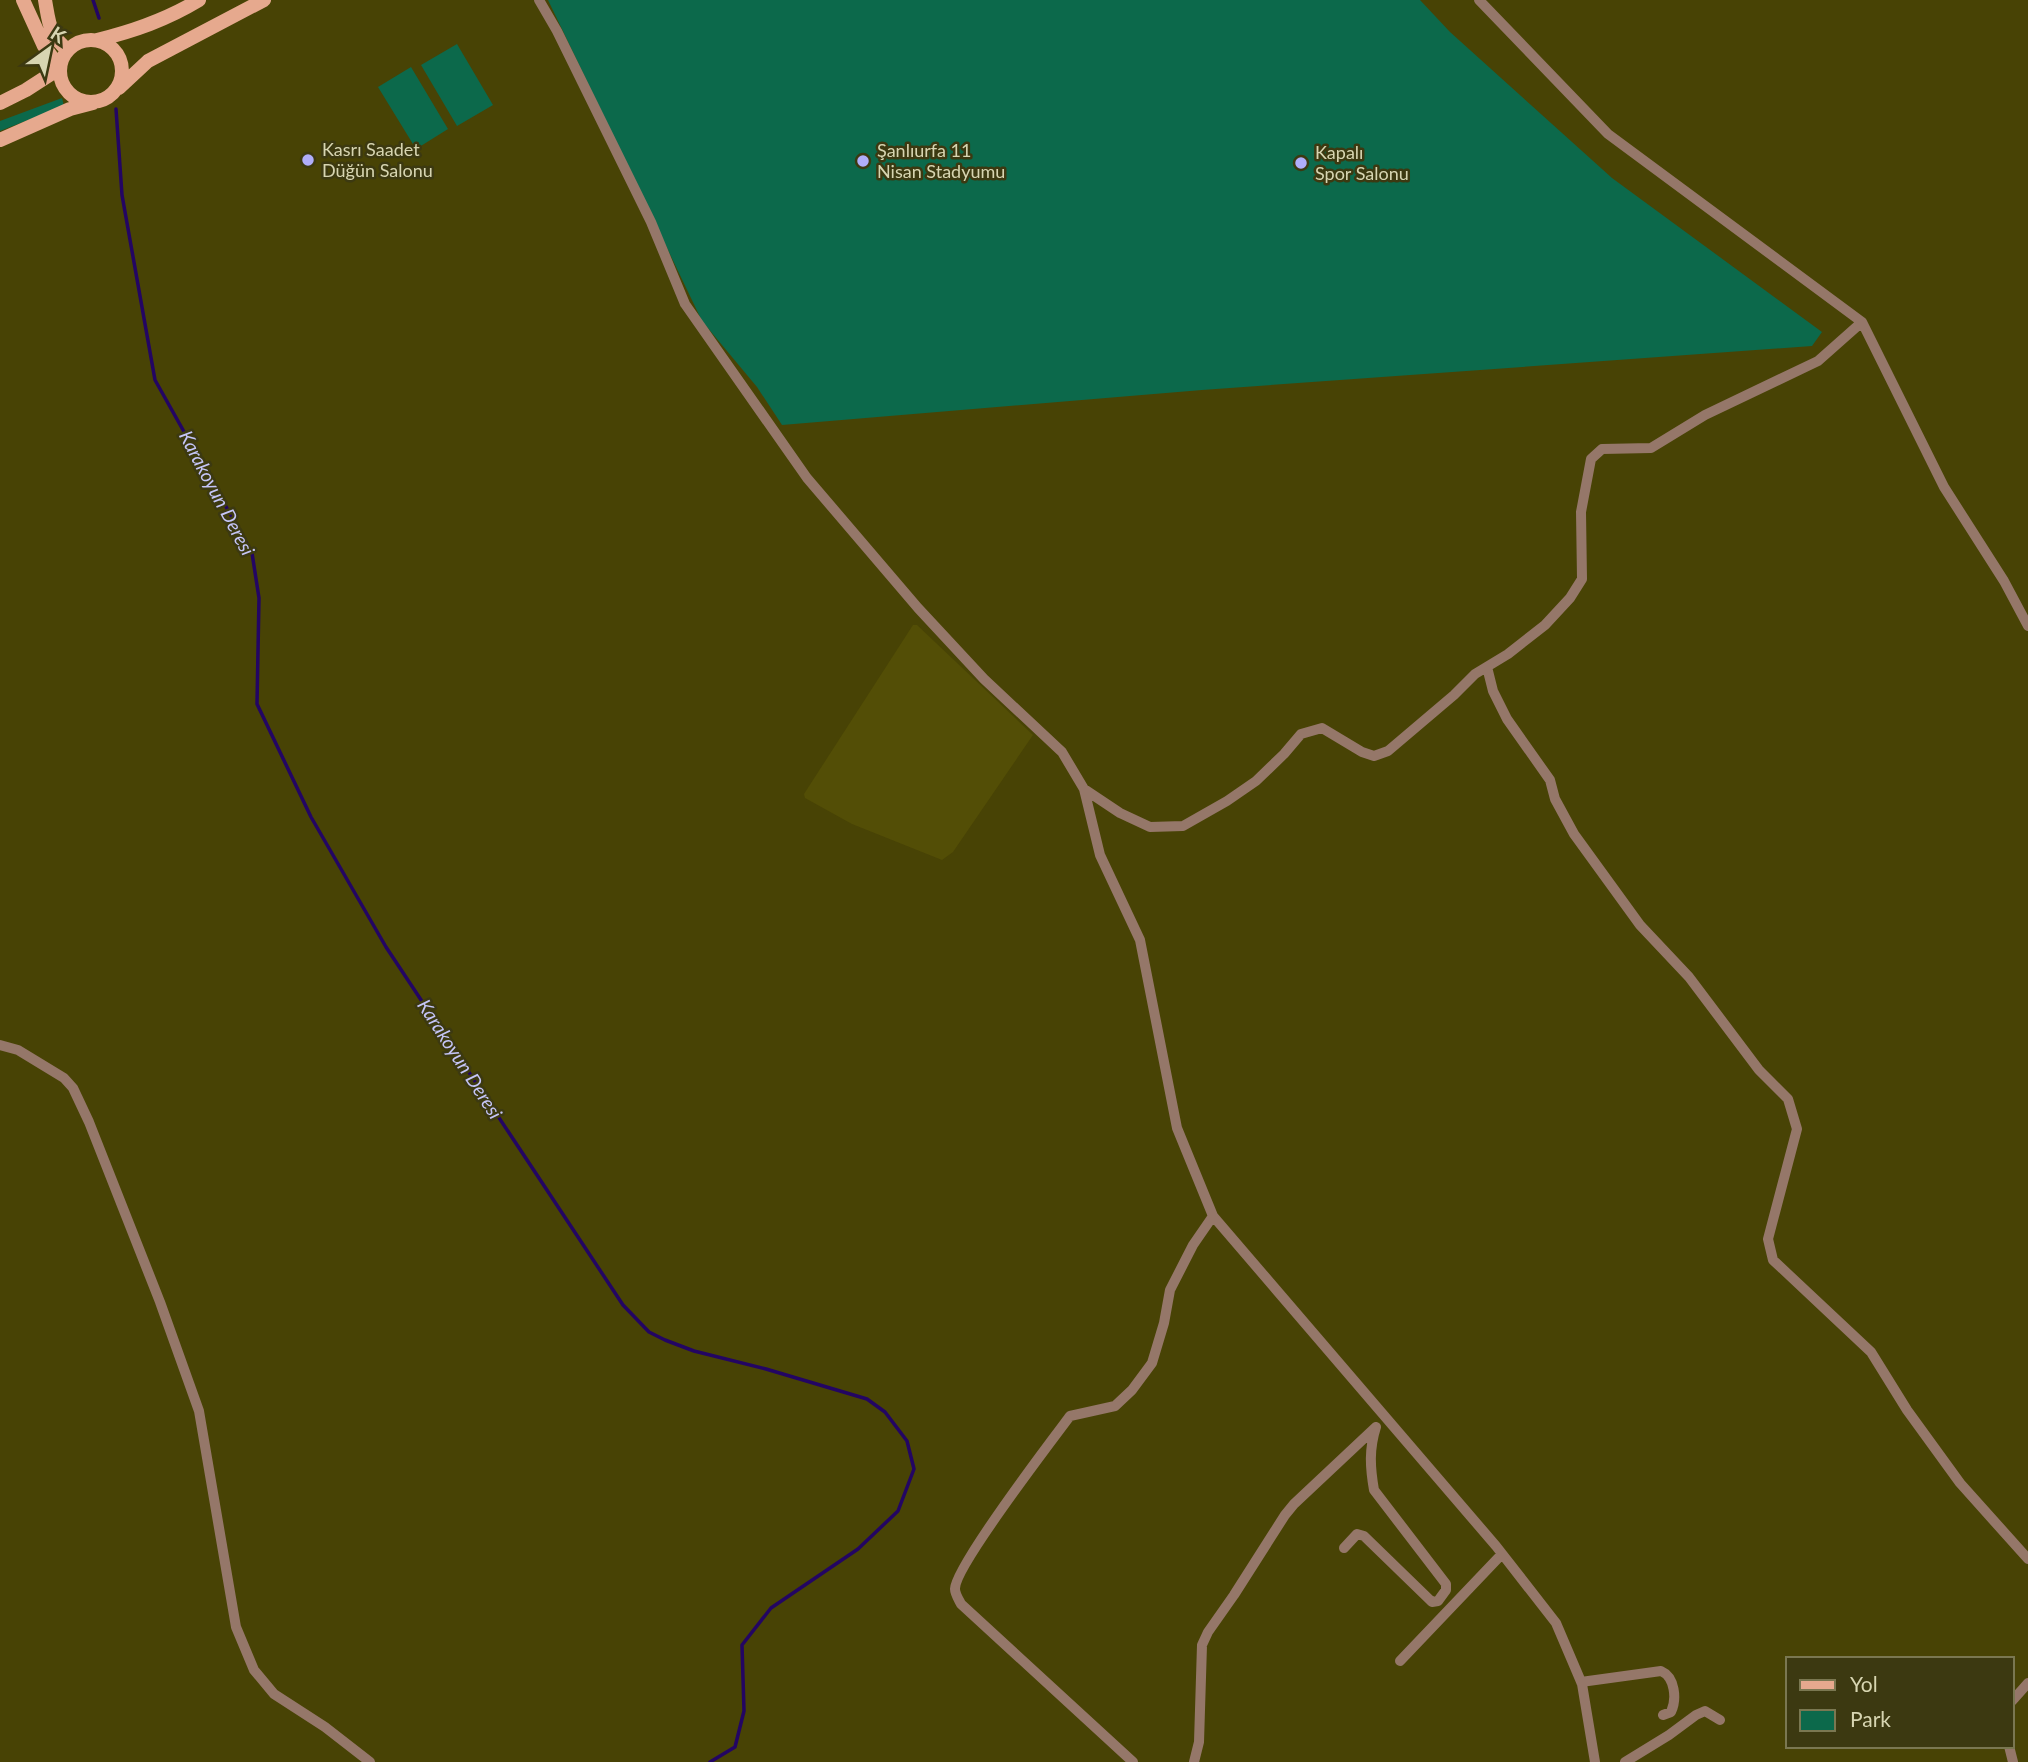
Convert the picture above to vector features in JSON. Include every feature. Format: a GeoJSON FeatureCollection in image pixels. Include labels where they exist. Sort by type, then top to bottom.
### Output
{"type":"FeatureCollection","features":[{"type":"Feature","properties":{"kind":"main road"},"geometry":{"type":"LineString","coordinates":[[23,0],[44,46],[60,68]]}},
{"type":"Feature","properties":{"kind":"main road"},"geometry":{"type":"LineString","coordinates":[[45,0],[51,30],[57,42],[68,50]]}},
{"type":"Feature","properties":{"kind":"main road"},"geometry":{"type":"LineString","coordinates":[[93,103],[83,102],[65,89],[60,68],[62,58],[68,50],[86,40],[132,32],[178,13],[199,0]]}},
{"type":"Feature","properties":{"kind":"main road"},"geometry":{"type":"LineString","coordinates":[[0,140],[70,109],[103,101],[112,96],[148,61],[264,0]]}},
{"type":"Feature","properties":{"kind":"main road"},"geometry":{"type":"LineString","coordinates":[[96,40],[106,43],[120,58],[123,69],[118,89]]}},
{"type":"Feature","properties":{"kind":"main road"},"geometry":{"type":"LineString","coordinates":[[0,103],[60,68]]}},
{"type":"Feature","properties":{"kind":"street"},"geometry":{"type":"LineString","coordinates":[[539,0],[651,222],[685,304],[807,478],[911,600],[984,679],[1062,752],[1084,789],[1100,855],[1140,940],[1177,1128],[1213,1216],[1502,1554],[1556,1623],[1581,1682],[1595,1762]]}},
{"type":"Feature","properties":{"kind":"street"},"geometry":{"type":"LineString","coordinates":[[1479,0],[1608,134],[1862,322],[1944,487],[2004,581],[2028,625]]}},
{"type":"Feature","properties":{"kind":"street"},"geometry":{"type":"LineString","coordinates":[[1084,789],[1120,813],[1150,827],[1183,826],[1227,801],[1256,780],[1301,734],[1322,728],[1374,757],[1388,751],[1475,674],[1508,654],[1545,625],[1570,598],[1582,579],[1581,512],[1591,459],[1602,449],[1651,448],[1705,415],[1818,361],[1862,322]]}},
{"type":"Feature","properties":{"kind":"street"},"geometry":{"type":"LineString","coordinates":[[1487,667],[1493,691],[1507,719],[1550,780],[1555,799],[1574,834],[1640,925],[1689,977],[1759,1070],[1788,1099],[1797,1129],[1768,1239],[1773,1260],[1871,1352],[1907,1410],[1960,1483],[2028,1559]]}},
{"type":"Feature","properties":{"kind":"street"},"geometry":{"type":"LineString","coordinates":[[0,1045],[18,1050],[64,1078],[73,1088],[89,1122],[160,1302],[199,1410],[236,1627],[254,1671],[274,1694],[325,1727],[370,1762]]}},
{"type":"Feature","properties":{"kind":"street"},"geometry":{"type":"LineString","coordinates":[[1133,1762],[961,1604],[954,1591],[956,1581],[968,1560],[1070,1416],[1115,1406],[1132,1390],[1152,1363],[1170,1290],[1193,1245],[1213,1216]]}},
{"type":"Feature","properties":{"kind":"street"},"geometry":{"type":"LineString","coordinates":[[1344,1548],[1357,1534],[1364,1536],[1432,1602],[1438,1601],[1446,1590],[1446,1584],[1374,1490],[1370,1472],[1370,1446],[1383,1414]]}},
{"type":"Feature","properties":{"kind":"street"},"geometry":{"type":"LineString","coordinates":[[1194,1762],[1199,1742],[1202,1645],[1208,1632],[1290,1509],[1376,1427]]}},
{"type":"Feature","properties":{"kind":"street"},"geometry":{"type":"LineString","coordinates":[[1400,1661],[1502,1554]]}},
{"type":"Feature","properties":{"kind":"street"},"geometry":{"type":"LineString","coordinates":[[1581,1682],[1661,1671],[1672,1681],[1675,1703],[1671,1712],[1663,1715]]}},
{"type":"Feature","properties":{"kind":"street"},"geometry":{"type":"LineString","coordinates":[[2014,1699],[2028,1683]]}},
{"type":"Feature","properties":{"kind":"street"},"geometry":{"type":"LineString","coordinates":[[1625,1762],[1705,1711],[1720,1720]]}},
{"type":"Feature","properties":{"kind":"shaded area"},"geometry":{"type":"Polygon","coordinates":[[[913,625],[917,625],[1033,735],[953,852],[942,860],[852,824],[805,798],[804,794],[913,625]]]}},
{"type":"Feature","properties":{"kind":"green space"},"geometry":{"type":"Polygon","coordinates":[[[548,0],[1420,0],[1450,32],[1612,178],[1822,332],[1812,346],[1202,390],[782,425],[757,387],[702,321],[548,0]]]}},
{"type":"Feature","properties":{"kind":"green space"},"geometry":{"type":"Polygon","coordinates":[[[457,44],[493,105],[457,126],[421,65],[457,44]]]}},
{"type":"Feature","properties":{"kind":"green space"},"geometry":{"type":"Polygon","coordinates":[[[411,67],[448,129],[416,149],[378,87],[411,67]]]}},
{"type":"Feature","properties":{"kind":"green space"},"geometry":{"type":"Polygon","coordinates":[[[62,98],[64,106],[0,131],[0,121],[62,98]]]}},
{"type":"Feature","properties":{"kind":"waterway","name":"Karakoyun Deresi"},"geometry":{"type":"LineString","coordinates":[[93,0],[99,18]]}},
{"type":"Feature","properties":{"kind":"waterway","name":"Karakoyun Deresi"},"geometry":{"type":"LineString","coordinates":[[116,109],[122,195],[155,380],[252,553],[259,598],[257,704],[311,817],[386,947],[623,1305],[649,1332],[694,1351],[867,1399],[885,1412],[907,1441],[914,1469],[898,1511],[858,1549],[771,1608],[742,1645],[744,1711],[735,1747],[710,1762]]}},
{"type":"Feature","properties":{"kind":"place","name":"Kasrı Saadet Düğün Salonu"},"geometry":{"type":"Point","coordinates":[308,160]}},
{"type":"Feature","properties":{"kind":"place","name":"Şanlıurfa 11 Nisan Stadyumu"},"geometry":{"type":"Point","coordinates":[863,161]}},
{"type":"Feature","properties":{"kind":"place","name":"Kapalı Spor Salonu"},"geometry":{"type":"Point","coordinates":[1301,163]}}]}
